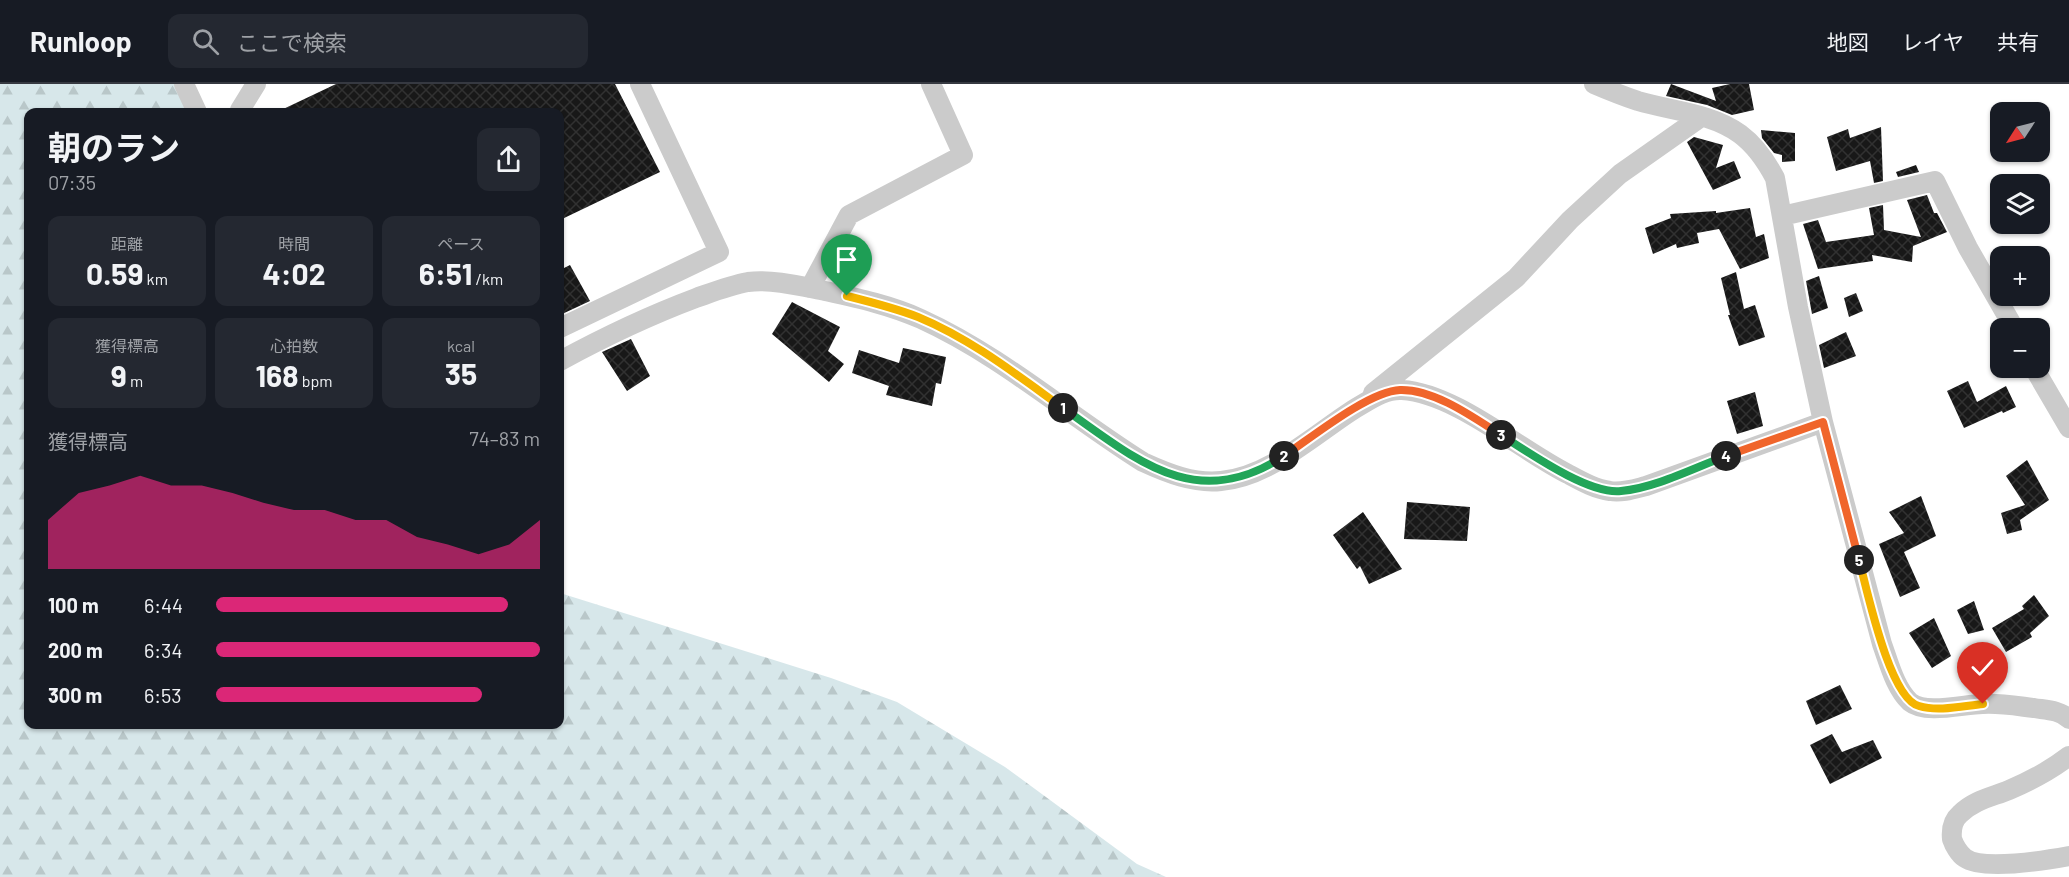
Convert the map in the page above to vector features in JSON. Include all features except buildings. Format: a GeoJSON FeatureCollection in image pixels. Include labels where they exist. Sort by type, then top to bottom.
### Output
{"type":"FeatureCollection","features":[{"type":"Feature","properties":{"kind":"street"},"geometry":{"type":"LineString","coordinates":[[184,84],[195,108]]}},
{"type":"Feature","properties":{"kind":"street"},"geometry":{"type":"LineString","coordinates":[[241,108],[256,84]]}},
{"type":"Feature","properties":{"kind":"street"},"geometry":{"type":"LineString","coordinates":[[564,326],[719,252],[640,84]]}},
{"type":"Feature","properties":{"kind":"street"},"geometry":{"type":"LineString","coordinates":[[810,288],[849,215],[963,155],[931,84]]}},
{"type":"Feature","properties":{"kind":"street"},"geometry":{"type":"LineString","coordinates":[[1594,84],[1637,101],[1701,117],[1728,127],[1751,143],[1775,178],[1798,308],[1823,422],[1882,644],[1893,675],[1908,699],[1920,707],[2008,705],[2057,712],[2069,719]]}},
{"type":"Feature","properties":{"kind":"street"},"geometry":{"type":"LineString","coordinates":[[1349,413],[1516,278],[1570,220],[1620,174],[1701,117]]}},
{"type":"Feature","properties":{"kind":"street"},"geometry":{"type":"LineString","coordinates":[[1782,216],[1935,181],[1968,248],[2008,318]]}},
{"type":"Feature","properties":{"kind":"street"},"geometry":{"type":"LineString","coordinates":[[564,359],[610,334],[664,310],[729,287],[747,282],[767,281],[810,288],[890,307],[948,332],[990,356],[1143,462],[1192,479],[1220,482],[1242,477],[1268,466],[1377,396],[1401,390],[1426,395],[1465,412],[1533,455],[1582,482],[1620,492],[1646,486],[1823,422]]}},
{"type":"Feature","properties":{"kind":"street"},"geometry":{"type":"LineString","coordinates":[[2040,378],[2069,428]]}},
{"type":"Feature","properties":{"kind":"street"},"geometry":{"type":"LineString","coordinates":[[2069,756],[2044,773],[1971,805],[1956,818],[1952,829],[1953,840],[1959,853],[1972,861],[2032,862],[2069,856]]}},
{"type":"Feature","properties":{"kind":"green space"},"geometry":{"type":"Polygon","coordinates":[[[0,84],[180,84],[193,108],[24,108],[24,729],[564,729],[564,594],[831,678],[897,702],[1005,767],[1137,864],[1166,877],[0,877],[0,84]]]}},
{"type":"Feature","properties":{"kind":"route"},"geometry":{"type":"LineString","coordinates":[[847,296],[890,307],[948,332],[990,356],[1123,450],[1164,471],[1192,479],[1220,482],[1242,477],[1268,466],[1377,396],[1401,390],[1442,401],[1465,412],[1524,449],[1595,488],[1620,492],[1646,486],[1823,422],[1882,644],[1899,687],[1912,704],[1920,707],[1945,708],[1983,704]]}}]}
